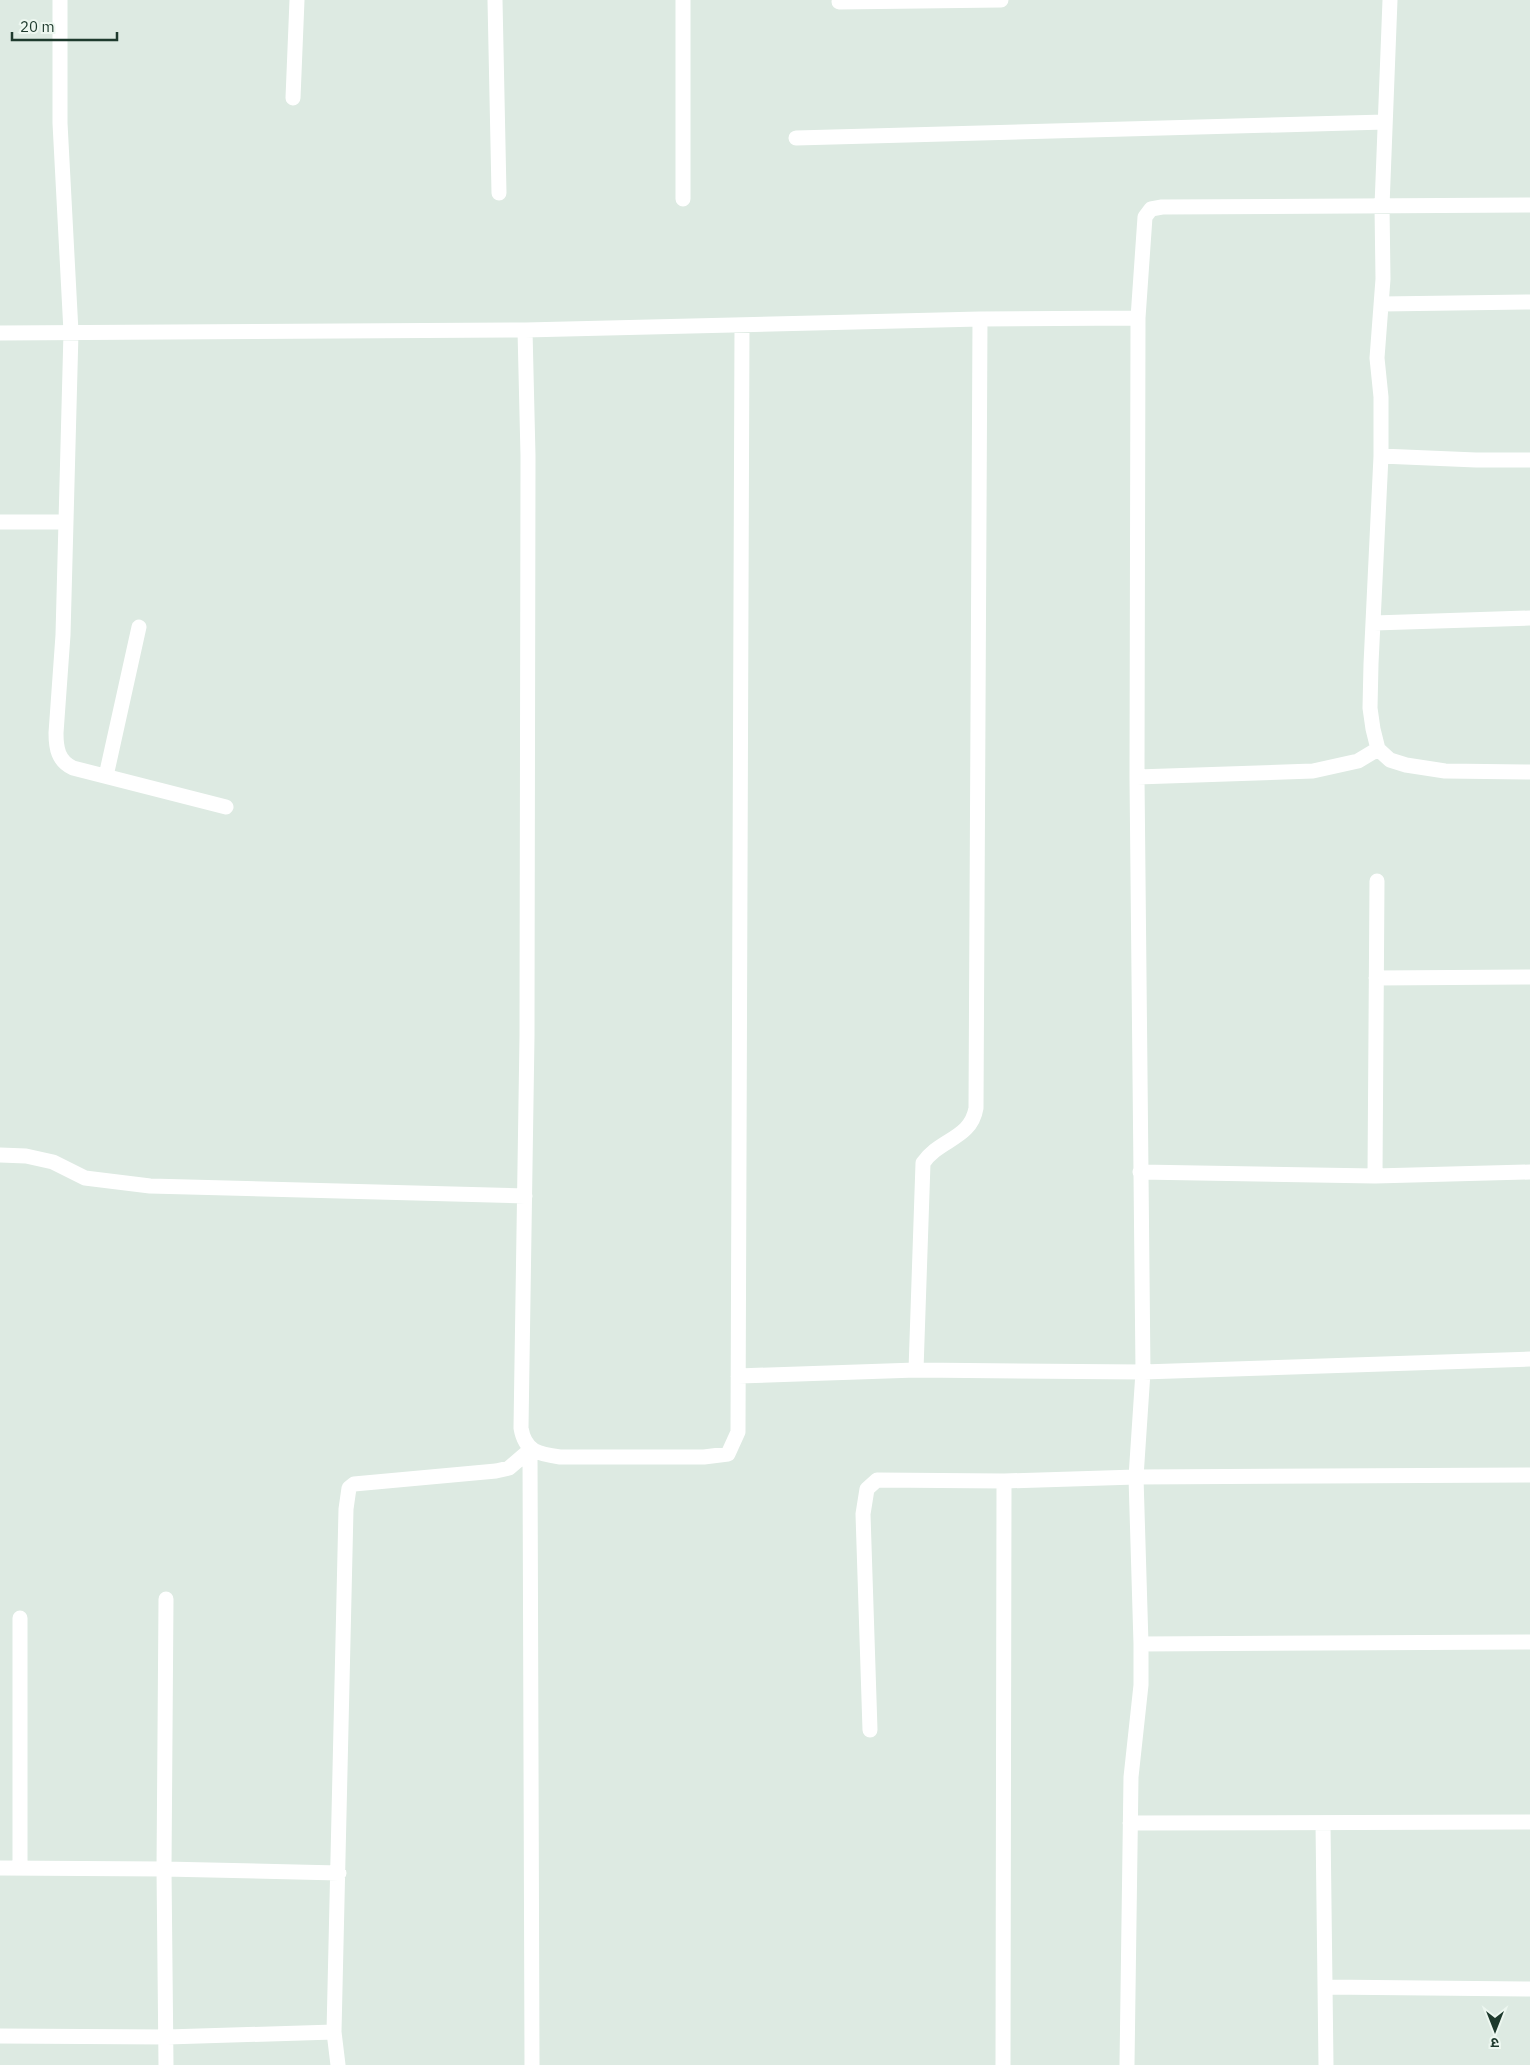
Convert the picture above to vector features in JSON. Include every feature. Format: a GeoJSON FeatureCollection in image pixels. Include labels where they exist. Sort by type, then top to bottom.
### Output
{"type":"FeatureCollection","features":[{"type":"Feature","properties":{"kind":"street"},"geometry":{"type":"LineString","coordinates":[[60,0],[60,123],[71,332],[57,748],[62,761],[67,765],[226,807]]}},
{"type":"Feature","properties":{"kind":"street"},"geometry":{"type":"LineString","coordinates":[[293,98],[297,0]]}},
{"type":"Feature","properties":{"kind":"street"},"geometry":{"type":"LineString","coordinates":[[495,0],[499,194]]}},
{"type":"Feature","properties":{"kind":"street"},"geometry":{"type":"LineString","coordinates":[[683,0],[683,199]]}},
{"type":"Feature","properties":{"kind":"street"},"geometry":{"type":"LineString","coordinates":[[839,2],[1001,0]]}},
{"type":"Feature","properties":{"kind":"street"},"geometry":{"type":"LineString","coordinates":[[1390,0],[1382,206],[1382,304],[1377,358],[1381,397],[1381,456],[1370,708],[1378,749],[1390,760],[1406,765],[1445,771],[1530,772]]}},
{"type":"Feature","properties":{"kind":"street"},"geometry":{"type":"LineString","coordinates":[[796,138],[1385,122]]}},
{"type":"Feature","properties":{"kind":"street"},"geometry":{"type":"LineString","coordinates":[[1128,2065],[1131,1777],[1141,1685],[1142,1644],[1136,1476],[1144,1372],[1140,1172],[1138,318],[1145,217],[1151,209],[1227,205],[1530,206]]}},
{"type":"Feature","properties":{"kind":"street"},"geometry":{"type":"LineString","coordinates":[[1382,304],[1530,302]]}},
{"type":"Feature","properties":{"kind":"street"},"geometry":{"type":"LineString","coordinates":[[0,333],[524,330],[980,319],[1138,318]]}},
{"type":"Feature","properties":{"kind":"street"},"geometry":{"type":"LineString","coordinates":[[916,1370],[923,1164],[936,1148],[964,1131],[974,1120],[976,1108],[980,319]]}},
{"type":"Feature","properties":{"kind":"street"},"geometry":{"type":"LineString","coordinates":[[530,1450],[538,1454],[560,1457],[704,1457],[728,1454],[738,1432],[742,325]]}},
{"type":"Feature","properties":{"kind":"street"},"geometry":{"type":"LineString","coordinates":[[524,330],[528,456],[527,1008],[520,1428],[530,1450],[532,2065]]}},
{"type":"Feature","properties":{"kind":"street"},"geometry":{"type":"LineString","coordinates":[[1381,456],[1530,460]]}},
{"type":"Feature","properties":{"kind":"street"},"geometry":{"type":"LineString","coordinates":[[0,522],[66,522]]}},
{"type":"Feature","properties":{"kind":"street"},"geometry":{"type":"LineString","coordinates":[[1374,622],[1530,618]]}},
{"type":"Feature","properties":{"kind":"street"},"geometry":{"type":"LineString","coordinates":[[106,776],[139,627]]}},
{"type":"Feature","properties":{"kind":"street"},"geometry":{"type":"LineString","coordinates":[[1138,777],[1313,771],[1358,761],[1378,749]]}},
{"type":"Feature","properties":{"kind":"street"},"geometry":{"type":"LineString","coordinates":[[1375,1176],[1377,881]]}},
{"type":"Feature","properties":{"kind":"street"},"geometry":{"type":"LineString","coordinates":[[1376,978],[1530,977]]}},
{"type":"Feature","properties":{"kind":"street"},"geometry":{"type":"LineString","coordinates":[[0,1155],[26,1156],[53,1162],[85,1178],[150,1186],[524,1196]]}},
{"type":"Feature","properties":{"kind":"street"},"geometry":{"type":"LineString","coordinates":[[1140,1172],[1375,1176],[1530,1172]]}},
{"type":"Feature","properties":{"kind":"street"},"geometry":{"type":"LineString","coordinates":[[738,1376],[916,1370],[1144,1372],[1530,1359]]}},
{"type":"Feature","properties":{"kind":"street"},"geometry":{"type":"LineString","coordinates":[[338,2065],[334,2032],[346,1509],[350,1488],[354,1484],[496,1471],[509,1468],[530,1450]]}},
{"type":"Feature","properties":{"kind":"street"},"geometry":{"type":"LineString","coordinates":[[870,1730],[863,1514],[867,1489],[877,1480],[1004,1481],[1136,1476],[1530,1475]]}},
{"type":"Feature","properties":{"kind":"street"},"geometry":{"type":"LineString","coordinates":[[1003,2065],[1004,1481]]}},
{"type":"Feature","properties":{"kind":"street"},"geometry":{"type":"LineString","coordinates":[[166,1599],[164,1869],[166,2065]]}},
{"type":"Feature","properties":{"kind":"street"},"geometry":{"type":"LineString","coordinates":[[20,1618],[20,1868]]}},
{"type":"Feature","properties":{"kind":"street"},"geometry":{"type":"LineString","coordinates":[[1142,1644],[1530,1642]]}},
{"type":"Feature","properties":{"kind":"street"},"geometry":{"type":"LineString","coordinates":[[1130,1823],[1530,1822]]}},
{"type":"Feature","properties":{"kind":"street"},"geometry":{"type":"LineString","coordinates":[[1323,1824],[1326,2065]]}},
{"type":"Feature","properties":{"kind":"street"},"geometry":{"type":"LineString","coordinates":[[0,1868],[339,1873]]}},
{"type":"Feature","properties":{"kind":"street"},"geometry":{"type":"LineString","coordinates":[[1326,1987],[1530,1989]]}},
{"type":"Feature","properties":{"kind":"street"},"geometry":{"type":"LineString","coordinates":[[0,2036],[167,2037],[334,2032]]}}]}
